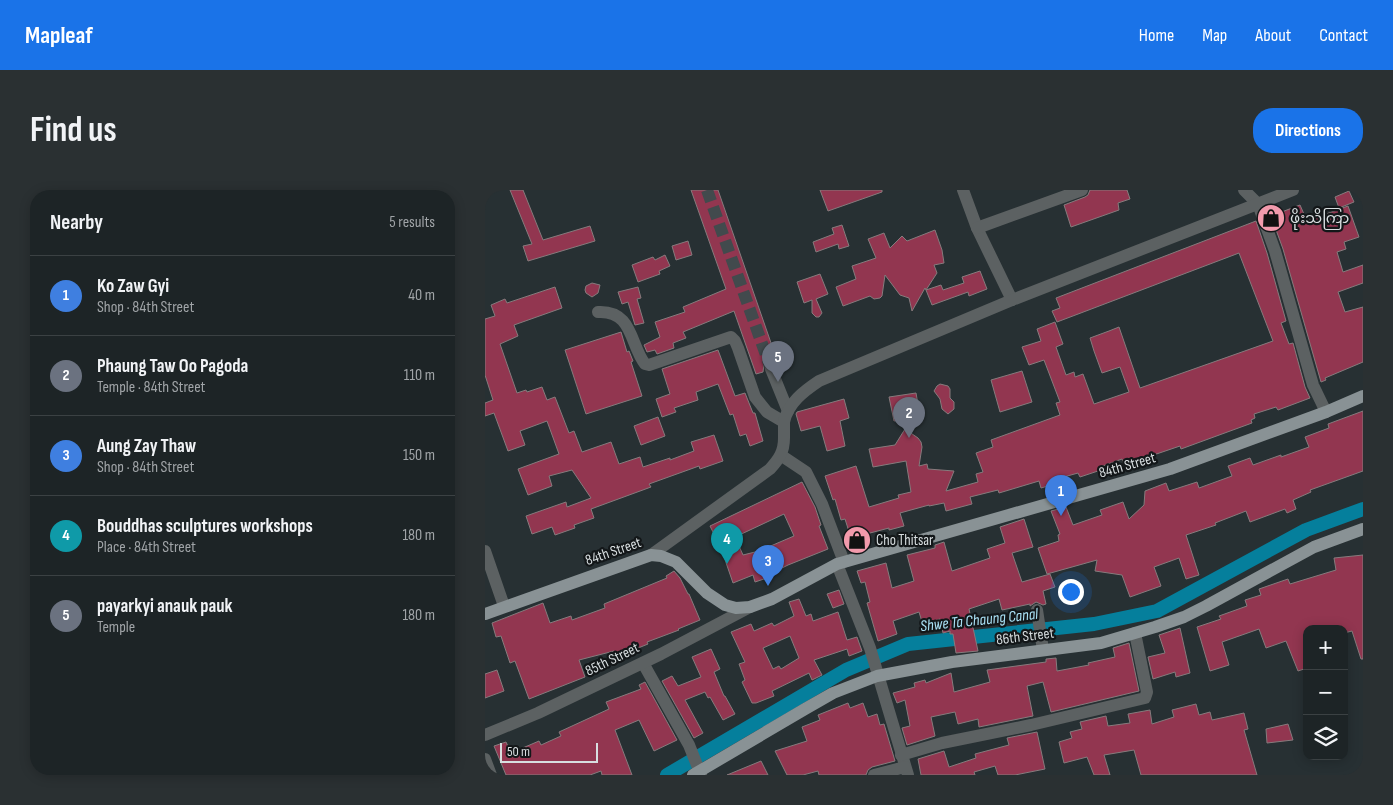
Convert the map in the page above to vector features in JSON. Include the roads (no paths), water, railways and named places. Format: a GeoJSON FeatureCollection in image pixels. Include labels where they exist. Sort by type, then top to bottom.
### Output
{"type":"FeatureCollection","features":[{"type":"Feature","properties":{"kind":"main road","name":"84th Street"},"geometry":{"type":"LineString","coordinates":[[485,614],[651,555],[661,556],[676,562],[707,593],[725,605],[737,608],[750,607],[772,598],[840,563],[1170,470],[1363,396]]}},
{"type":"Feature","properties":{"kind":"main road","name":"86th Street"},"geometry":{"type":"LineString","coordinates":[[693,775],[833,693],[876,672],[952,662],[1042,643],[1101,643],[1184,617],[1314,547],[1363,529]]}},
{"type":"Feature","properties":{"kind":"street"},"geometry":{"type":"LineString","coordinates":[[963,190],[977,228],[1011,300]]}},
{"type":"Feature","properties":{"kind":"street"},"geometry":{"type":"LineString","coordinates":[[977,228],[1082,190]]}},
{"type":"Feature","properties":{"kind":"street"},"geometry":{"type":"LineString","coordinates":[[1244,190],[1258,204],[1275,251],[1313,385],[1325,412]]}},
{"type":"Feature","properties":{"kind":"street"},"geometry":{"type":"LineString","coordinates":[[786,417],[796,400],[819,381],[1011,300],[1293,190]]}},
{"type":"Feature","properties":{"kind":"street"},"geometry":{"type":"LineString","coordinates":[[598,312],[613,314],[626,324],[645,364],[649,365],[731,337],[738,348],[755,397],[767,412],[786,417]]}},
{"type":"Feature","properties":{"kind":"street"},"geometry":{"type":"LineString","coordinates":[[651,555],[770,469],[782,456],[785,442],[786,417],[771,369]]}},
{"type":"Feature","properties":{"kind":"street"},"geometry":{"type":"LineString","coordinates":[[782,456],[806,472],[822,504],[840,563],[870,648],[905,766]]}},
{"type":"Feature","properties":{"kind":"street"},"geometry":{"type":"LineString","coordinates":[[485,551],[504,606]]}},
{"type":"Feature","properties":{"kind":"street","name":"85th Street"},"geometry":{"type":"LineString","coordinates":[[485,735],[538,713],[750,607]]}},
{"type":"Feature","properties":{"kind":"street"},"geometry":{"type":"LineString","coordinates":[[1037,610],[1042,643]]}},
{"type":"Feature","properties":{"kind":"street"},"geometry":{"type":"LineString","coordinates":[[875,775],[905,766],[957,740],[1145,698],[1147,692],[1135,633]]}},
{"type":"Feature","properties":{"kind":"street"},"geometry":{"type":"LineString","coordinates":[[643,662],[689,745],[701,775]]}},
{"type":"Feature","properties":{"kind":"street"},"geometry":{"type":"LineString","coordinates":[[485,759],[491,775]]}},
{"type":"Feature","properties":{"kind":"waterway","name":"Shwe Ta Chaung Canal"},"geometry":{"type":"LineString","coordinates":[[667,775],[846,670],[908,644],[1094,624],[1157,611],[1306,530],[1363,509]]}},
{"type":"Feature","properties":{"kind":"tunnel"},"geometry":{"type":"LineString","coordinates":[[707,190],[771,369]]}},
{"type":"Feature","properties":{"kind":"place","name":"ဖိုးသိကြာ"},"geometry":{"type":"Point","coordinates":[1271,218]}},
{"type":"Feature","properties":{"kind":"place","name":"payarkyi anauk pauk"},"geometry":{"type":"Point","coordinates":[778,382]}},
{"type":"Feature","properties":{"kind":"place","name":"Phaung Taw Oo Pagoda"},"geometry":{"type":"Point","coordinates":[909,438]}},
{"type":"Feature","properties":{"kind":"place","name":"Ko Zaw Gyi"},"geometry":{"type":"Point","coordinates":[1061,516]}},
{"type":"Feature","properties":{"kind":"place","name":"Cho Thitsar"},"geometry":{"type":"Point","coordinates":[857,540]}},
{"type":"Feature","properties":{"kind":"place","name":"Bouddhas sculptures workshops"},"geometry":{"type":"Point","coordinates":[727,564]}},
{"type":"Feature","properties":{"kind":"place","name":"Aung Zay Thaw"},"geometry":{"type":"Point","coordinates":[768,586]}}]}
